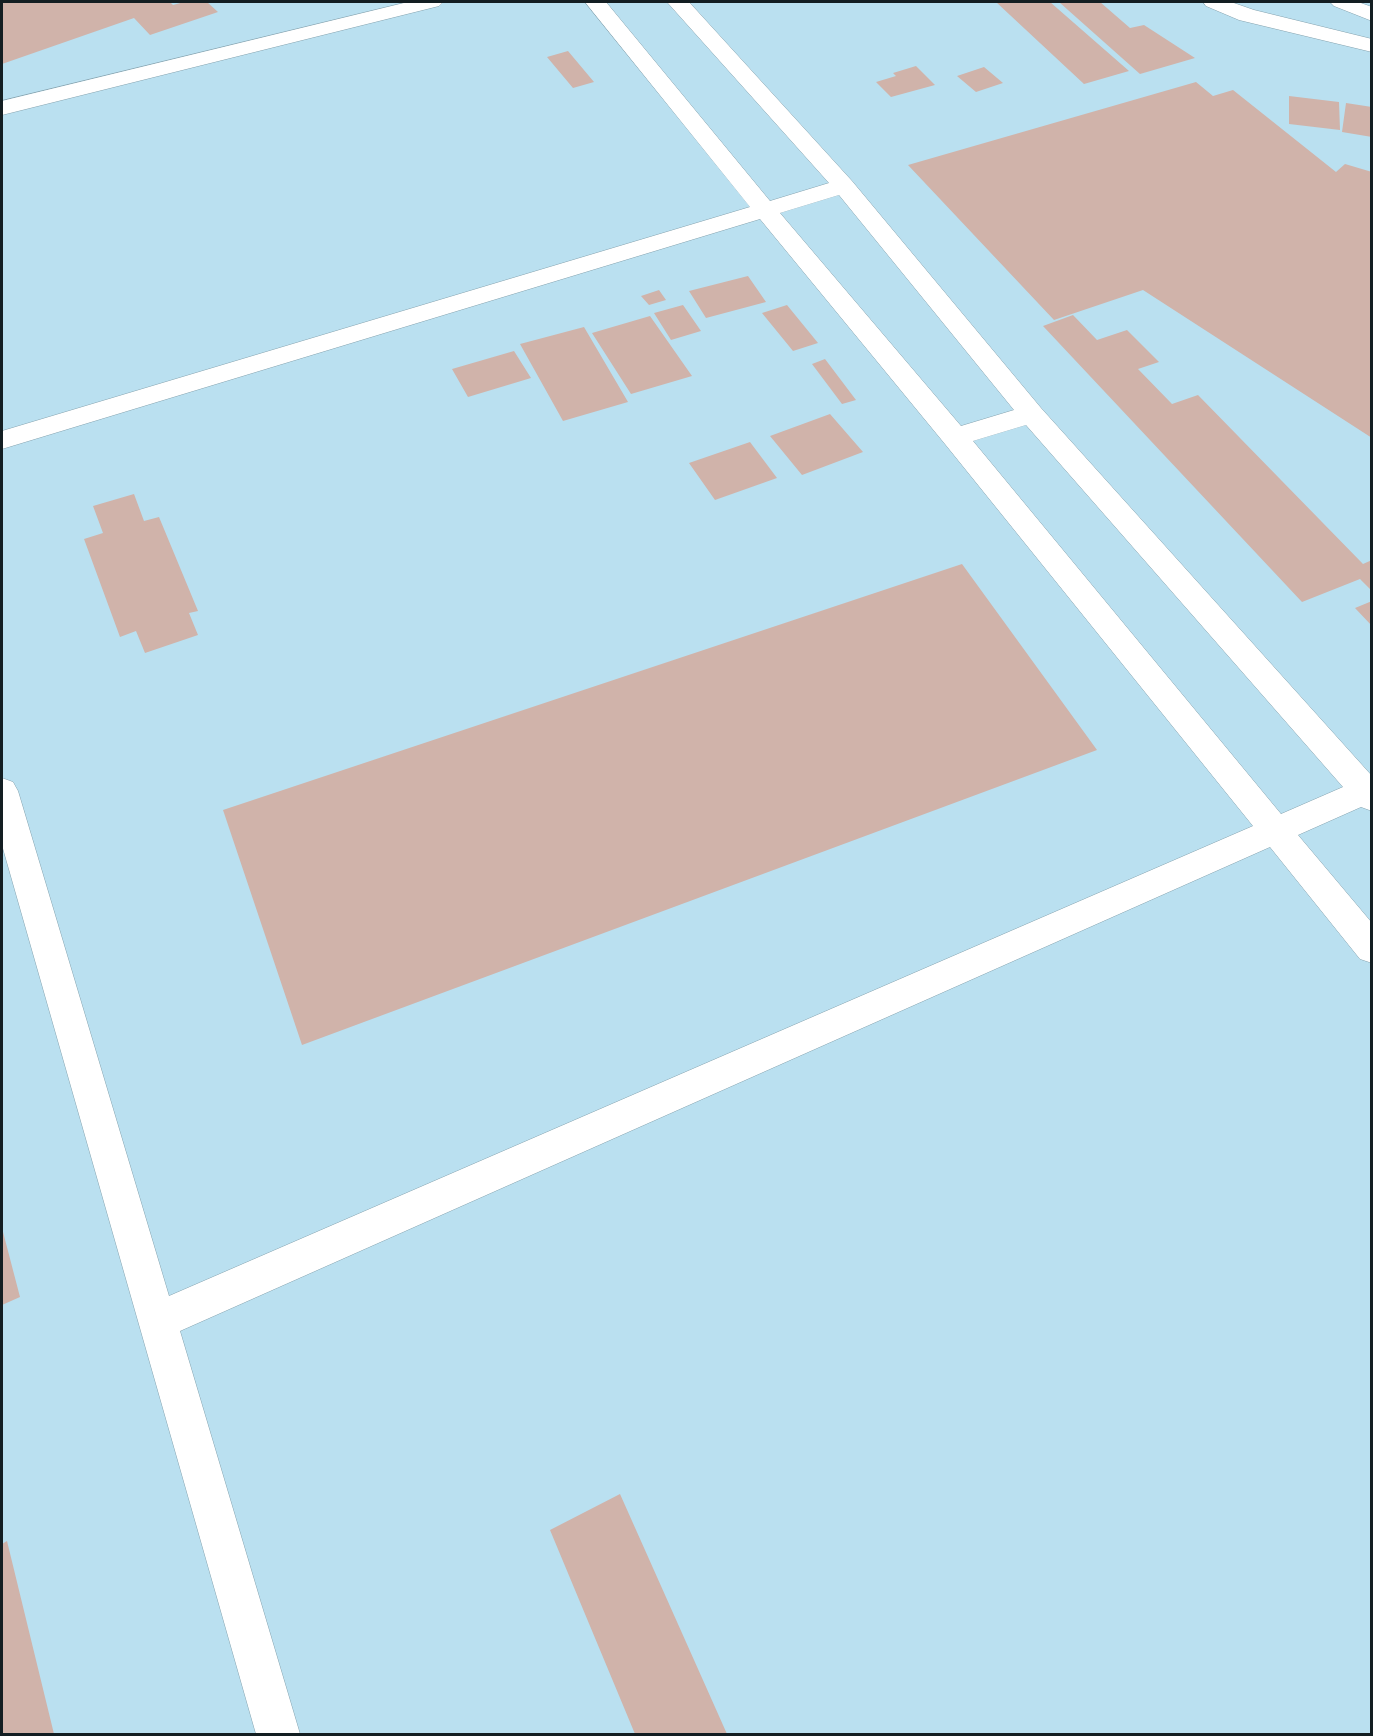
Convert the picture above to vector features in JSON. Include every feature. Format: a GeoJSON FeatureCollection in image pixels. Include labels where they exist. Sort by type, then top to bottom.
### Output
{"type":"FeatureCollection","features":[{"type":"Feature","properties":{"kind":"main road"},"geometry":{"type":"LineString","coordinates":[[2,108],[432,2]]}},
{"type":"Feature","properties":{"kind":"main road"},"geometry":{"type":"LineString","coordinates":[[595,2],[955,437],[1371,949]]}},
{"type":"Feature","properties":{"kind":"main road"},"geometry":{"type":"LineString","coordinates":[[157,1321],[1274,831],[1368,794],[1032,414],[844,186],[678,2]]}},
{"type":"Feature","properties":{"kind":"main road"},"geometry":{"type":"LineString","coordinates":[[1213,2],[1252,8],[1371,46]]}},
{"type":"Feature","properties":{"kind":"main road"},"geometry":{"type":"LineString","coordinates":[[1341,2],[1371,15]]}},
{"type":"Feature","properties":{"kind":"main road"},"geometry":{"type":"LineString","coordinates":[[2,441],[844,186]]}},
{"type":"Feature","properties":{"kind":"main road"},"geometry":{"type":"LineString","coordinates":[[955,437],[1032,414]]}},
{"type":"Feature","properties":{"kind":"main road"},"geometry":{"type":"LineString","coordinates":[[2,791],[278,1734]]}},
{"type":"Feature","properties":{"kind":"shaded area"},"geometry":{"type":"Polygon","coordinates":[[[2,2],[1371,2],[1371,1734],[2,1734],[2,2]]]}},
{"type":"Feature","properties":{"kind":"building"},"geometry":{"type":"Polygon","coordinates":[[[2,2],[170,2],[173,5],[184,2],[207,2],[218,12],[150,35],[134,18],[2,64],[2,2]]]}},
{"type":"Feature","properties":{"kind":"building"},"geometry":{"type":"Polygon","coordinates":[[[996,2],[1050,2],[1129,71],[1084,84],[996,2]]]}},
{"type":"Feature","properties":{"kind":"building"},"geometry":{"type":"Polygon","coordinates":[[[1059,2],[1100,2],[1130,28],[1144,25],[1195,58],[1140,74],[1059,2]]]}},
{"type":"Feature","properties":{"kind":"building"},"geometry":{"type":"Polygon","coordinates":[[[568,51],[594,82],[573,88],[547,57],[568,51]]]}},
{"type":"Feature","properties":{"kind":"building"},"geometry":{"type":"Polygon","coordinates":[[[916,66],[935,85],[891,97],[876,82],[896,76],[893,73],[916,66]]]}},
{"type":"Feature","properties":{"kind":"building"},"geometry":{"type":"Polygon","coordinates":[[[984,67],[1003,83],[976,92],[957,76],[984,67]]]}},
{"type":"Feature","properties":{"kind":"building"},"geometry":{"type":"Polygon","coordinates":[[[1196,82],[1213,96],[1233,90],[1336,172],[1345,164],[1372,172],[1372,438],[1143,290],[1054,320],[908,165],[1196,82]]]}},
{"type":"Feature","properties":{"kind":"building"},"geometry":{"type":"Polygon","coordinates":[[[1289,96],[1339,102],[1340,130],[1289,124],[1289,96]]]}},
{"type":"Feature","properties":{"kind":"building"},"geometry":{"type":"Polygon","coordinates":[[[1346,103],[1372,107],[1372,137],[1342,132],[1346,103]]]}},
{"type":"Feature","properties":{"kind":"building"},"geometry":{"type":"Polygon","coordinates":[[[748,276],[766,302],[706,318],[689,291],[748,276]]]}},
{"type":"Feature","properties":{"kind":"building"},"geometry":{"type":"Polygon","coordinates":[[[659,290],[666,300],[649,305],[641,296],[659,290]]]}},
{"type":"Feature","properties":{"kind":"building"},"geometry":{"type":"Polygon","coordinates":[[[683,305],[701,331],[671,340],[654,313],[683,305]]]}},
{"type":"Feature","properties":{"kind":"building"},"geometry":{"type":"Polygon","coordinates":[[[787,305],[818,343],[793,351],[762,313],[787,305]]]}},
{"type":"Feature","properties":{"kind":"building"},"geometry":{"type":"Polygon","coordinates":[[[1073,315],[1097,340],[1127,330],[1159,362],[1138,369],[1172,404],[1198,395],[1363,564],[1372,560],[1372,591],[1360,579],[1302,602],[1043,326],[1073,315]]]}},
{"type":"Feature","properties":{"kind":"building"},"geometry":{"type":"Polygon","coordinates":[[[650,316],[692,376],[631,394],[592,333],[650,316]]]}},
{"type":"Feature","properties":{"kind":"building"},"geometry":{"type":"Polygon","coordinates":[[[584,327],[628,402],[563,421],[520,344],[584,327]]]}},
{"type":"Feature","properties":{"kind":"building"},"geometry":{"type":"Polygon","coordinates":[[[514,351],[531,378],[468,397],[452,369],[514,351]]]}},
{"type":"Feature","properties":{"kind":"building"},"geometry":{"type":"Polygon","coordinates":[[[825,359],[856,400],[842,404],[812,364],[825,359]]]}},
{"type":"Feature","properties":{"kind":"building"},"geometry":{"type":"Polygon","coordinates":[[[830,414],[863,452],[802,475],[770,436],[830,414]]]}},
{"type":"Feature","properties":{"kind":"building"},"geometry":{"type":"Polygon","coordinates":[[[750,442],[777,478],[715,500],[689,463],[750,442]]]}},
{"type":"Feature","properties":{"kind":"building"},"geometry":{"type":"Polygon","coordinates":[[[134,494],[144,521],[159,517],[198,611],[189,613],[198,635],[145,653],[136,631],[120,637],[84,539],[103,533],[93,506],[134,494]]]}},
{"type":"Feature","properties":{"kind":"building"},"geometry":{"type":"Polygon","coordinates":[[[962,564],[1097,750],[302,1045],[223,810],[962,564]]]}},
{"type":"Feature","properties":{"kind":"building"},"geometry":{"type":"Polygon","coordinates":[[[1372,601],[1372,626],[1355,608],[1372,601]]]}},
{"type":"Feature","properties":{"kind":"building"},"geometry":{"type":"Polygon","coordinates":[[[2,1228],[20,1297],[2,1305],[2,1228]]]}},
{"type":"Feature","properties":{"kind":"building"},"geometry":{"type":"Polygon","coordinates":[[[620,1494],[727,1734],[635,1734],[550,1530],[620,1494]]]}},
{"type":"Feature","properties":{"kind":"building"},"geometry":{"type":"Polygon","coordinates":[[[7,1541],[54,1734],[2,1734],[2,1544],[7,1541]]]}}]}
